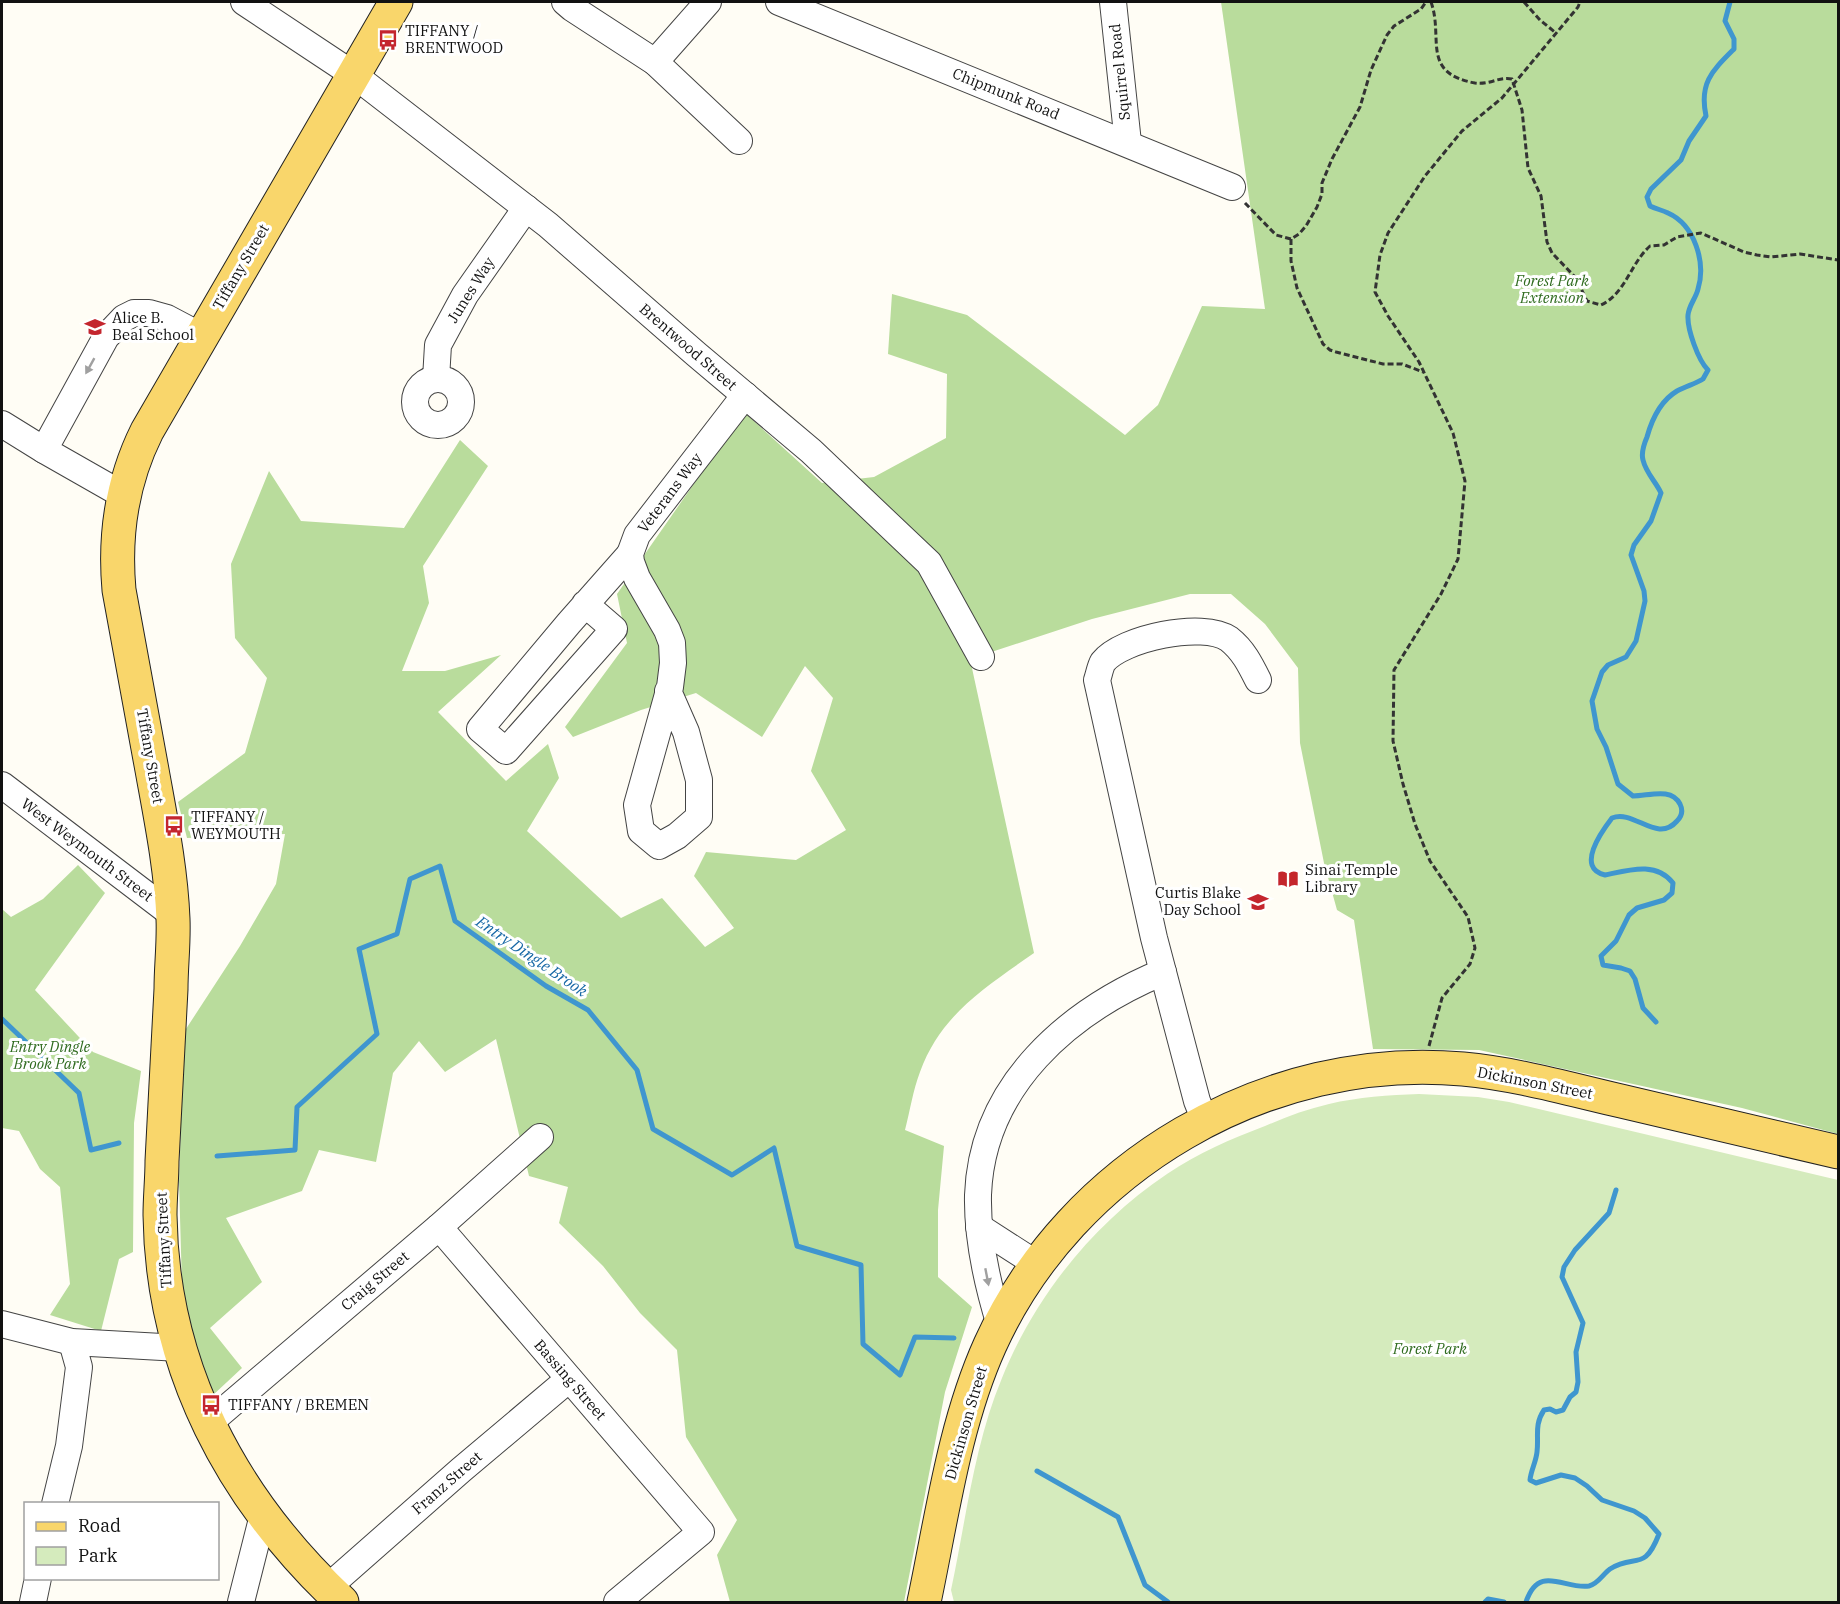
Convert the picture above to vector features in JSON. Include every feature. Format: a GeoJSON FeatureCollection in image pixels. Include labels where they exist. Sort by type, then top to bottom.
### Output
{"type":"FeatureCollection","features":[{"type":"Feature","properties":{"kind":"main road","name":"Tiffany Street"},"geometry":{"type":"LineString","coordinates":[[335,1595],[295,1555],[262,1515],[240,1483],[192,1384],[180,1348],[167,1288],[160,1215],[173,915],[165,845],[119,590],[117,558],[123,495],[140,445],[396,2]]}},
{"type":"Feature","properties":{"kind":"main road","name":"Dickinson Street"},"geometry":{"type":"LineString","coordinates":[[924,1602],[965,1415],[980,1370],[1000,1325],[1038,1265],[1070,1224],[1101,1193],[1146,1157],[1205,1121],[1257,1098],[1302,1083],[1361,1072],[1424,1068],[1506,1074],[1839,1152]]}},
{"type":"Feature","properties":{"kind":"street","name":"Brentwood Street"},"geometry":{"type":"LineString","coordinates":[[244,2],[354,75],[526,207],[811,451],[929,563],[981,657]]}},
{"type":"Feature","properties":{"kind":"street"},"geometry":{"type":"LineString","coordinates":[[565,2],[655,62],[739,141]]}},
{"type":"Feature","properties":{"kind":"street"},"geometry":{"type":"LineString","coordinates":[[655,62],[708,2]]}},
{"type":"Feature","properties":{"kind":"street","name":"Chipmunk Road"},"geometry":{"type":"LineString","coordinates":[[779,2],[1232,187]]}},
{"type":"Feature","properties":{"kind":"street","name":"Squirrel Road"},"geometry":{"type":"LineString","coordinates":[[1113,2],[1128,143]]}},
{"type":"Feature","properties":{"kind":"street","name":"Junes Way"},"geometry":{"type":"LineString","coordinates":[[436,379],[438,345],[465,295],[526,207]]}},
{"type":"Feature","properties":{"kind":"street"},"geometry":{"type":"LineString","coordinates":[[44,450],[106,337],[124,318],[134,313],[149,313],[167,318],[201,336]]}},
{"type":"Feature","properties":{"kind":"street","name":"Veterans Way"},"geometry":{"type":"LineString","coordinates":[[585,604],[614,629],[506,751],[480,729],[585,604],[630,554],[638,535],[745,395]]}},
{"type":"Feature","properties":{"kind":"street"},"geometry":{"type":"LineString","coordinates":[[2,424],[123,495]]}},
{"type":"Feature","properties":{"kind":"street"},"geometry":{"type":"LineString","coordinates":[[630,554],[637,578],[672,643],[672,673],[636,805],[641,831],[659,846],[677,836],[699,817],[699,780],[686,732],[668,691]]}},
{"type":"Feature","properties":{"kind":"street"},"geometry":{"type":"LineString","coordinates":[[1205,1121],[1197,1101],[1163,972],[1097,680],[1103,663],[1123,647],[1178,631],[1206,632],[1227,638],[1245,655],[1258,680]]}},
{"type":"Feature","properties":{"kind":"street","name":"West Weymouth Street"},"geometry":{"type":"LineString","coordinates":[[2,785],[173,915]]}},
{"type":"Feature","properties":{"kind":"street"},"geometry":{"type":"LineString","coordinates":[[1000,1325],[989,1290],[981,1251],[978,1194],[988,1140],[1008,1094],[1046,1047],[1090,1009],[1163,972]]}},
{"type":"Feature","properties":{"kind":"street","name":"Craig Street"},"geometry":{"type":"LineString","coordinates":[[209,1423],[540,1137]]}},
{"type":"Feature","properties":{"kind":"street","name":"Bassing Street"},"geometry":{"type":"LineString","coordinates":[[438,1227],[701,1532],[617,1602]]}},
{"type":"Feature","properties":{"kind":"street"},"geometry":{"type":"LineString","coordinates":[[979,1227],[1038,1265]]}},
{"type":"Feature","properties":{"kind":"street"},"geometry":{"type":"LineString","coordinates":[[2,1324],[72,1342],[180,1348]]}},
{"type":"Feature","properties":{"kind":"street"},"geometry":{"type":"LineString","coordinates":[[55,1502],[69,1446],[79,1367],[72,1342]]}},
{"type":"Feature","properties":{"kind":"street","name":"Franz Street"},"geometry":{"type":"LineString","coordinates":[[335,1595],[461,1470],[569,1379]]}},
{"type":"Feature","properties":{"kind":"street"},"geometry":{"type":"LineString","coordinates":[[241,1602],[262,1515]]}},
{"type":"Feature","properties":{"kind":"street"},"geometry":{"type":"LineString","coordinates":[[33,1602],[38,1580]]}},
{"type":"Feature","properties":{"kind":"path"},"geometry":{"type":"LineString","coordinates":[[1232,187],[1276,235],[1291,239],[1299,234],[1317,207],[1326,173],[1360,107],[1371,70],[1387,35],[1394,26],[1421,9],[1426,2]]}},
{"type":"Feature","properties":{"kind":"path"},"geometry":{"type":"LineString","coordinates":[[1431,2],[1438,61],[1445,70],[1455,77],[1475,83],[1491,84],[1505,78],[1512,79],[1522,110],[1528,168],[1541,196],[1546,242],[1552,253],[1576,278],[1587,301],[1594,305],[1601,305],[1612,300],[1632,266],[1650,246],[1664,245],[1677,237],[1701,233],[1744,252],[1757,255],[1770,257],[1800,254],[1839,260]]}},
{"type":"Feature","properties":{"kind":"path"},"geometry":{"type":"LineString","coordinates":[[1524,2],[1556,33]]}},
{"type":"Feature","properties":{"kind":"path"},"geometry":{"type":"LineString","coordinates":[[1424,1068],[1442,998],[1470,964],[1475,948],[1468,917],[1430,861],[1415,824],[1403,784],[1393,741],[1395,670],[1437,602],[1458,559],[1465,481],[1453,433],[1424,373],[1375,292],[1380,255],[1388,233],[1425,176],[1462,131],[1502,98],[1580,2]]}},
{"type":"Feature","properties":{"kind":"path"},"geometry":{"type":"LineString","coordinates":[[1291,239],[1291,261],[1297,288],[1323,344],[1336,352],[1383,364],[1402,364],[1424,373]]}},
{"type":"Feature","properties":{"kind":"green space","name":"Forest Park Extension"},"geometry":{"type":"Polygon","coordinates":[[[1221,2],[1838,2],[1838,1134],[1742,1108],[1479,1050],[1373,1049],[1354,920],[1337,910],[1324,863],[1300,743],[1298,668],[1265,624],[1231,594],[1190,594],[1092,619],[970,659],[1034,953],[982,990],[940,1034],[920,1072],[905,1130],[944,1146],[938,1210],[938,1277],[972,1307],[945,1392],[904,1602],[730,1602],[717,1555],[737,1520],[686,1437],[677,1350],[640,1313],[603,1266],[559,1223],[568,1187],[529,1176],[496,1039],[445,1072],[419,1041],[393,1073],[376,1162],[319,1150],[302,1191],[226,1218],[262,1282],[210,1328],[242,1368],[212,1396],[195,1361],[182,1286],[179,1182],[184,1032],[240,946],[276,884],[285,834],[187,838],[178,802],[245,753],[267,678],[235,638],[231,564],[269,471],[301,521],[404,528],[460,440],[488,466],[423,566],[429,603],[402,671],[445,671],[501,655],[438,712],[506,781],[548,744],[559,778],[527,831],[621,918],[662,898],[705,947],[734,928],[694,876],[706,852],[796,860],[846,830],[811,771],[833,698],[805,666],[762,737],[696,693],[641,710],[573,737],[565,727],[627,643],[617,594],[744,412],[822,483],[874,477],[946,438],[947,374],[888,354],[892,294],[967,315],[1125,435],[1158,405],[1202,306],[1265,309],[1221,2]]]}},
{"type":"Feature","properties":{"kind":"green space","name":"Entry Dingle Brook Park"},"geometry":{"type":"Polygon","coordinates":[[[78,865],[105,893],[35,990],[93,1052],[141,1071],[134,1123],[133,1252],[119,1259],[101,1331],[50,1315],[70,1284],[60,1187],[40,1169],[19,1131],[2,1128],[2,909],[11,917],[43,899],[78,865]]]}},
{"type":"Feature","properties":{"kind":"green space","name":"Forest Park"},"geometry":{"type":"Polygon","coordinates":[[[1419,1094],[1478,1097],[1509,1102],[1838,1180],[1838,1602],[954,1602],[951,1590],[972,1483],[992,1403],[1031,1318],[1049,1290],[1091,1238],[1140,1193],[1191,1159],[1227,1141],[1321,1106],[1362,1098],[1419,1094]]]}},
{"type":"Feature","properties":{"kind":"waterway"},"geometry":{"type":"LineString","coordinates":[[1656,1022],[1643,1008],[1635,979],[1630,971],[1603,965],[1601,956],[1616,941],[1629,915],[1637,908],[1664,900],[1672,893],[1673,883],[1666,876],[1650,869],[1605,875],[1596,871],[1591,857],[1597,840],[1612,818],[1620,816],[1662,829],[1677,821],[1682,808],[1671,796],[1665,794],[1633,796],[1618,784],[1606,747],[1597,729],[1592,701],[1602,672],[1608,665],[1626,657],[1636,641],[1645,601],[1644,591],[1631,555],[1634,545],[1651,521],[1661,493],[1646,469],[1642,457],[1649,430],[1654,417],[1666,400],[1677,391],[1703,379],[1708,370],[1697,352],[1688,321],[1700,279],[1696,246],[1685,226],[1668,213],[1650,206],[1647,197],[1651,189],[1681,160],[1689,141],[1706,116],[1704,95],[1709,78],[1734,49],[1734,39],[1725,21],[1730,2]]}},
{"type":"Feature","properties":{"kind":"waterway","name":"Entry Dingle Brook"},"geometry":{"type":"LineString","coordinates":[[217,1156],[295,1150],[297,1107],[377,1034],[359,949],[397,934],[410,879],[440,866],[455,921],[546,986],[588,1010],[637,1070],[653,1129],[732,1175],[774,1148],[797,1246],[861,1265],[863,1344],[900,1375],[915,1337],[954,1338]]}},
{"type":"Feature","properties":{"kind":"waterway","name":"Entry Dingle Brook"},"geometry":{"type":"LineString","coordinates":[[2,1019],[79,1093],[91,1150],[119,1143]]}},
{"type":"Feature","properties":{"kind":"waterway"},"geometry":{"type":"LineString","coordinates":[[1526,1602],[1531,1590],[1545,1581],[1580,1586],[1592,1585],[1610,1569],[1649,1554],[1659,1534],[1645,1518],[1634,1511],[1602,1500],[1575,1478],[1561,1475],[1536,1483],[1530,1480],[1536,1456],[1541,1415],[1544,1410],[1550,1409],[1556,1412],[1563,1410],[1570,1397],[1576,1392],[1578,1382],[1576,1352],[1583,1323],[1562,1277],[1564,1267],[1575,1250],[1609,1213],[1616,1190]]}},
{"type":"Feature","properties":{"kind":"waterway","name":"Entry Dingle Brook"},"geometry":{"type":"LineString","coordinates":[[1037,1471],[1118,1517],[1145,1585],[1168,1602]]}},
{"type":"Feature","properties":{"kind":"waterway","name":"Entry Dingle Brook"},"geometry":{"type":"LineString","coordinates":[[1485,1602],[1488,1599],[1504,1602]]}},
{"type":"Feature","properties":{"kind":"place","name":"TIFFANY / BRENTWOOD"},"geometry":{"type":"Point","coordinates":[388,40]}},
{"type":"Feature","properties":{"kind":"place","name":"Alice B. Beal School"},"geometry":{"type":"Point","coordinates":[95,327]}},
{"type":"Feature","properties":{"kind":"place","name":"TIFFANY / WEYMOUTH"},"geometry":{"type":"Point","coordinates":[174,826]}},
{"type":"Feature","properties":{"kind":"place","name":"Sinai Temple Library"},"geometry":{"type":"Point","coordinates":[1288,879]}},
{"type":"Feature","properties":{"kind":"place","name":"Curtis Blake Day School"},"geometry":{"type":"Point","coordinates":[1258,902]}},
{"type":"Feature","properties":{"kind":"place","name":"TIFFANY / BREMEN"},"geometry":{"type":"Point","coordinates":[211,1405]}}]}
